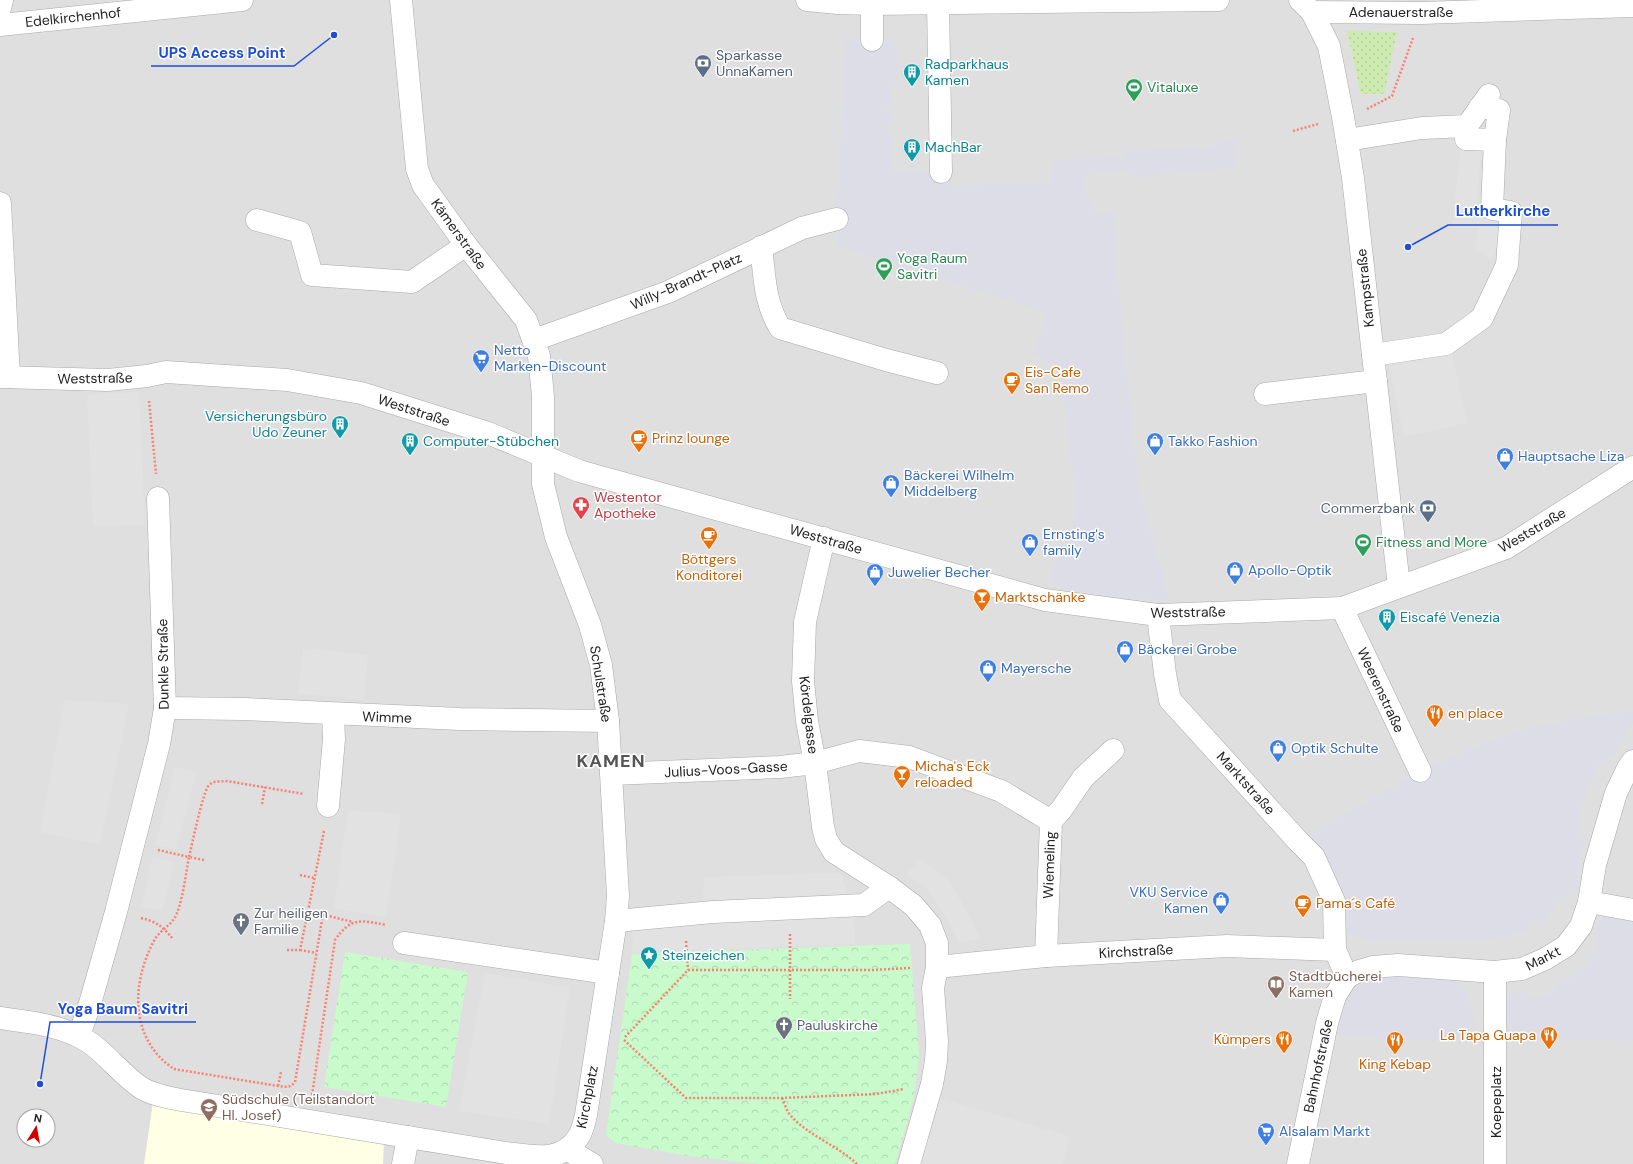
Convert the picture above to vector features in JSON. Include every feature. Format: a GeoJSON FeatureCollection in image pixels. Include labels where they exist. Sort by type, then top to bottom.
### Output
{"type":"FeatureCollection","features":[{"type":"Feature","properties":{"kind":"street"},"geometry":{"type":"LineString","coordinates":[[0,8],[2,0]]}},
{"type":"Feature","properties":{"kind":"street","name":"Edelkirchenhof"},"geometry":{"type":"LineString","coordinates":[[0,25],[242,0]]}},
{"type":"Feature","properties":{"kind":"street","name":"Kämerstraße"},"geometry":{"type":"LineString","coordinates":[[401,0],[417,169],[423,185],[466,245],[526,320],[539,356],[543,396],[543,456]]}},
{"type":"Feature","properties":{"kind":"street"},"geometry":{"type":"LineString","coordinates":[[807,0],[872,4],[1218,0]]}},
{"type":"Feature","properties":{"kind":"street"},"geometry":{"type":"LineString","coordinates":[[938,3],[941,172]]}},
{"type":"Feature","properties":{"kind":"street"},"geometry":{"type":"LineString","coordinates":[[872,4],[872,40]]}},
{"type":"Feature","properties":{"kind":"street","name":"Adenauerstraße"},"geometry":{"type":"LineString","coordinates":[[1306,6],[1422,13],[1633,6]]}},
{"type":"Feature","properties":{"kind":"street","name":"Kampstraße"},"geometry":{"type":"LineString","coordinates":[[1306,6],[1329,46],[1353,178],[1399,586]]}},
{"type":"Feature","properties":{"kind":"street"},"geometry":{"type":"LineString","coordinates":[[1495,140],[1466,139],[1467,126],[1489,95],[1503,95]]}},
{"type":"Feature","properties":{"kind":"street"},"geometry":{"type":"LineString","coordinates":[[1373,354],[1446,344],[1482,318],[1507,265],[1511,212],[1492,210],[1495,140],[1499,110],[1480,107]]}},
{"type":"Feature","properties":{"kind":"street"},"geometry":{"type":"LineString","coordinates":[[1345,130],[1467,126]]}},
{"type":"Feature","properties":{"kind":"street"},"geometry":{"type":"LineString","coordinates":[[0,204],[5,377]]}},
{"type":"Feature","properties":{"kind":"street"},"geometry":{"type":"LineString","coordinates":[[256,220],[300,232],[312,275],[412,282],[466,245]]}},
{"type":"Feature","properties":{"kind":"street","name":"Willy-Brandt-Platz"},"geometry":{"type":"LineString","coordinates":[[534,340],[668,292],[802,228],[837,220]]}},
{"type":"Feature","properties":{"kind":"street"},"geometry":{"type":"LineString","coordinates":[[762,247],[768,302],[773,317],[780,328],[886,360],[937,373]]}},
{"type":"Feature","properties":{"kind":"street","name":"Weststraße"},"geometry":{"type":"LineString","coordinates":[[5,377],[108,380],[146,376],[166,372],[280,380],[361,393],[488,433],[578,471],[1045,600],[1158,615],[1342,608],[1506,548],[1633,467]]}},
{"type":"Feature","properties":{"kind":"street"},"geometry":{"type":"LineString","coordinates":[[1265,394],[1376,381]]}},
{"type":"Feature","properties":{"kind":"street","name":"Schulstraße"},"geometry":{"type":"LineString","coordinates":[[543,456],[543,484],[556,537],[590,625],[601,665],[608,712],[612,774],[618,896],[616,921]]}},
{"type":"Feature","properties":{"kind":"street","name":"Dunkle Straße"},"geometry":{"type":"LineString","coordinates":[[79,1036],[91,1000],[133,844],[159,744],[165,708],[158,498]]}},
{"type":"Feature","properties":{"kind":"street","name":"Kördelgasse"},"geometry":{"type":"LineString","coordinates":[[824,538],[804,629],[803,681],[807,721],[815,763],[859,751],[909,757],[1001,791],[1051,821]]}},
{"type":"Feature","properties":{"kind":"street","name":"Weerenstraße"},"geometry":{"type":"LineString","coordinates":[[1342,608],[1420,771]]}},
{"type":"Feature","properties":{"kind":"street","name":"Marktstraße"},"geometry":{"type":"LineString","coordinates":[[1158,615],[1165,674],[1170,700],[1292,835],[1314,857],[1334,901],[1335,950]]}},
{"type":"Feature","properties":{"kind":"street","name":"Wimme"},"geometry":{"type":"LineString","coordinates":[[165,708],[244,709],[460,719],[608,712]]}},
{"type":"Feature","properties":{"kind":"street"},"geometry":{"type":"LineString","coordinates":[[328,806],[334,739],[333,714]]}},
{"type":"Feature","properties":{"kind":"street","name":"Wiemeling"},"geometry":{"type":"LineString","coordinates":[[1046,956],[1051,821],[1061,810],[1083,778],[1113,750]]}},
{"type":"Feature","properties":{"kind":"street","name":"Markt"},"geometry":{"type":"LineString","coordinates":[[1347,977],[1359,971],[1373,967],[1398,965],[1495,972],[1522,969],[1545,959],[1566,946],[1581,926],[1589,902],[1595,865],[1616,793],[1633,761]]}},
{"type":"Feature","properties":{"kind":"street"},"geometry":{"type":"LineString","coordinates":[[815,763],[823,827],[826,839],[834,852],[889,887],[914,906],[930,925],[937,943],[937,967],[933,988],[937,1041],[936,1061],[932,1084],[909,1164]]}},
{"type":"Feature","properties":{"kind":"street","name":"Julius-Voos-Gasse"},"geometry":{"type":"LineString","coordinates":[[612,774],[815,763]]}},
{"type":"Feature","properties":{"kind":"street"},"geometry":{"type":"LineString","coordinates":[[616,921],[713,912],[864,905],[889,887]]}},
{"type":"Feature","properties":{"kind":"street"},"geometry":{"type":"LineString","coordinates":[[1589,902],[1633,910]]}},
{"type":"Feature","properties":{"kind":"street","name":"Kirchplatz"},"geometry":{"type":"LineString","coordinates":[[568,1150],[580,1136],[586,1115],[616,921]]}},
{"type":"Feature","properties":{"kind":"street"},"geometry":{"type":"LineString","coordinates":[[404,943],[608,973]]}},
{"type":"Feature","properties":{"kind":"street","name":"Kirchstraße"},"geometry":{"type":"LineString","coordinates":[[937,967],[1046,956],[1227,946],[1335,950]]}},
{"type":"Feature","properties":{"kind":"street"},"geometry":{"type":"LineString","coordinates":[[1335,950],[1347,977]]}},
{"type":"Feature","properties":{"kind":"street","name":"Koepeplatz"},"geometry":{"type":"LineString","coordinates":[[1495,972],[1502,1040],[1495,1164]]}},
{"type":"Feature","properties":{"kind":"street","name":"Bahnhofstraße"},"geometry":{"type":"LineString","coordinates":[[1298,1164],[1327,1023],[1335,996],[1347,977]]}},
{"type":"Feature","properties":{"kind":"street"},"geometry":{"type":"LineString","coordinates":[[0,1018],[46,1024],[79,1036],[141,1087],[159,1095],[181,1100],[506,1153],[541,1157],[556,1156],[568,1150],[592,1164]]}},
{"type":"Feature","properties":{"kind":"street"},"geometry":{"type":"LineString","coordinates":[[403,1164],[408,1137]]}},
{"type":"Feature","properties":{"kind":"path"},"geometry":{"type":"LineString","coordinates":[[1345,130],[1392,96],[1422,13]]}},
{"type":"Feature","properties":{"kind":"path"},"geometry":{"type":"LineString","coordinates":[[146,376],[158,498]]}},
{"type":"Feature","properties":{"kind":"path"},"geometry":{"type":"LineString","coordinates":[[300,950],[328,806],[317,798],[302,794],[227,781],[214,782],[208,786],[174,918],[156,937],[140,978],[137,1001],[139,1019],[144,1034],[167,1065],[174,1070],[278,1086],[291,1086],[295,1082],[323,914]]}},
{"type":"Feature","properties":{"kind":"path"},"geometry":{"type":"LineString","coordinates":[[262,804],[265,787]]}},
{"type":"Feature","properties":{"kind":"path"},"geometry":{"type":"LineString","coordinates":[[133,844],[204,860]]}},
{"type":"Feature","properties":{"kind":"path"},"geometry":{"type":"LineString","coordinates":[[300,875],[314,878]]}},
{"type":"Feature","properties":{"kind":"path"},"geometry":{"type":"LineString","coordinates":[[790,909],[790,999]]}},
{"type":"Feature","properties":{"kind":"path"},"geometry":{"type":"LineString","coordinates":[[308,911],[353,922],[368,921],[399,927],[404,943]]}},
{"type":"Feature","properties":{"kind":"path"},"geometry":{"type":"LineString","coordinates":[[308,1120],[336,940],[343,929],[353,922]]}},
{"type":"Feature","properties":{"kind":"path"},"geometry":{"type":"LineString","coordinates":[[164,929],[173,939]]}},
{"type":"Feature","properties":{"kind":"path"},"geometry":{"type":"LineString","coordinates":[[287,950],[300,950],[316,954]]}},
{"type":"Feature","properties":{"kind":"path"},"geometry":{"type":"LineString","coordinates":[[623,1039],[688,970],[873,970],[937,967]]}},
{"type":"Feature","properties":{"kind":"path"},"geometry":{"type":"LineString","coordinates":[[598,1037],[623,1039],[686,1098],[782,1098],[876,1094],[932,1084]]}},
{"type":"Feature","properties":{"kind":"path"},"geometry":{"type":"LineString","coordinates":[[278,1086],[281,1072]]}},
{"type":"Feature","properties":{"kind":"path"},"geometry":{"type":"LineString","coordinates":[[782,1098],[791,1117],[808,1130],[848,1155],[857,1164]]}},
{"type":"Feature","properties":{"kind":"shaded area"},"geometry":{"type":"Polygon","coordinates":[[[0,0],[1633,0],[1633,1164],[0,1164],[0,0]]]}},
{"type":"Feature","properties":{"kind":"shaded area"},"geometry":{"type":"Polygon","coordinates":[[[845,39],[896,41],[898,80],[888,94],[894,98],[886,111],[894,117],[886,130],[894,135],[894,173],[950,172],[951,185],[1049,183],[1055,160],[1125,157],[1125,151],[1213,148],[1214,143],[1235,141],[1238,168],[1132,178],[1130,172],[1087,175],[1083,187],[1096,212],[1113,211],[1122,323],[1139,491],[1170,602],[1063,590],[1049,580],[1077,508],[1059,365],[1032,356],[1047,314],[837,246],[845,39]]]}},
{"type":"Feature","properties":{"kind":"shaded area"},"geometry":{"type":"Polygon","coordinates":[[[1462,135],[1482,135],[1476,217],[1502,220],[1497,248],[1492,261],[1475,250],[1478,228],[1452,228],[1462,135]]]}},
{"type":"Feature","properties":{"kind":"shaded area"},"geometry":{"type":"Polygon","coordinates":[[[1452,354],[1467,423],[1404,437],[1389,367],[1452,354]]]}},
{"type":"Feature","properties":{"kind":"shaded area"},"geometry":{"type":"Polygon","coordinates":[[[139,392],[145,525],[93,526],[87,395],[139,392]]]}},
{"type":"Feature","properties":{"kind":"shaded area"},"geometry":{"type":"Polygon","coordinates":[[[303,648],[368,655],[364,700],[298,693],[303,648]]]}},
{"type":"Feature","properties":{"kind":"shaded area"},"geometry":{"type":"Polygon","coordinates":[[[65,700],[129,704],[100,845],[40,832],[65,700]]]}},
{"type":"Feature","properties":{"kind":"shaded area"},"geometry":{"type":"Polygon","coordinates":[[[1633,712],[1633,724],[1616,752],[1599,765],[1583,803],[1578,829],[1584,838],[1585,844],[1579,862],[1576,891],[1573,894],[1561,899],[1548,917],[1521,933],[1495,939],[1370,942],[1334,928],[1298,841],[1420,771],[1494,739],[1534,727],[1606,714],[1633,712]]]}},
{"type":"Feature","properties":{"kind":"shaded area"},"geometry":{"type":"Polygon","coordinates":[[[175,767],[196,772],[176,850],[156,845],[175,767]]]}},
{"type":"Feature","properties":{"kind":"shaded area"},"geometry":{"type":"Polygon","coordinates":[[[348,811],[380,812],[401,815],[386,917],[334,908],[348,811]]]}},
{"type":"Feature","properties":{"kind":"shaded area"},"geometry":{"type":"Polygon","coordinates":[[[153,857],[174,862],[162,911],[141,906],[153,857]]]}},
{"type":"Feature","properties":{"kind":"shaded area"},"geometry":{"type":"Polygon","coordinates":[[[920,858],[946,878],[952,886],[969,915],[980,938],[959,943],[950,924],[929,891],[907,874],[920,858]]]}},
{"type":"Feature","properties":{"kind":"shaded area"},"geometry":{"type":"Polygon","coordinates":[[[841,873],[854,917],[855,944],[632,952],[634,909],[703,902],[704,877],[841,873]]]}},
{"type":"Feature","properties":{"kind":"shaded area"},"geometry":{"type":"Polygon","coordinates":[[[1608,915],[1618,919],[1633,920],[1633,1041],[1508,1039],[1507,1004],[1511,994],[1521,992],[1541,997],[1547,996],[1587,963],[1596,948],[1598,933],[1597,923],[1603,916],[1608,915]]]}},
{"type":"Feature","properties":{"kind":"shaded area"},"geometry":{"type":"Polygon","coordinates":[[[485,973],[570,987],[549,1124],[459,1111],[485,973]]]}},
{"type":"Feature","properties":{"kind":"shaded area"},"geometry":{"type":"Polygon","coordinates":[[[1388,977],[1433,978],[1453,981],[1465,988],[1471,1001],[1474,1022],[1473,1041],[1382,1039],[1336,1034],[1343,1005],[1356,988],[1367,982],[1388,977]]]}},
{"type":"Feature","properties":{"kind":"shaded area"},"geometry":{"type":"Polygon","coordinates":[[[939,1098],[1069,1136],[1063,1164],[920,1164],[939,1098]]]}},
{"type":"Feature","properties":{"kind":"shaded area","name":"Südschule (Teilstandort Hl. Josef)"},"geometry":{"type":"Polygon","coordinates":[[[153,1102],[384,1142],[383,1164],[144,1164],[153,1102]]]}},
{"type":"Feature","properties":{"kind":"green space"},"geometry":{"type":"Polygon","coordinates":[[[1347,31],[1397,32],[1384,94],[1361,94],[1347,31]]]}},
{"type":"Feature","properties":{"kind":"green space"},"geometry":{"type":"Polygon","coordinates":[[[910,944],[919,1056],[913,1102],[895,1164],[759,1164],[689,1156],[615,1143],[606,1135],[632,954],[910,944]]]}},
{"type":"Feature","properties":{"kind":"green space"},"geometry":{"type":"Polygon","coordinates":[[[345,952],[468,972],[446,1107],[324,1087],[345,952]]]}},
{"type":"Feature","properties":{"kind":"place","name":"UPS Access Point"},"geometry":{"type":"Point","coordinates":[334,35]}},
{"type":"Feature","properties":{"kind":"place","name":"Sparkasse UnnaKamen"},"geometry":{"type":"Point","coordinates":[703,78]}},
{"type":"Feature","properties":{"kind":"place","name":"Radparkhaus Kamen"},"geometry":{"type":"Point","coordinates":[912,87]}},
{"type":"Feature","properties":{"kind":"place","name":"Vitaluxe"},"geometry":{"type":"Point","coordinates":[1134,102]}},
{"type":"Feature","properties":{"kind":"place","name":"MachBar"},"geometry":{"type":"Point","coordinates":[912,162]}},
{"type":"Feature","properties":{"kind":"place","name":"Lutherkirche"},"geometry":{"type":"Point","coordinates":[1408,247]}},
{"type":"Feature","properties":{"kind":"place","name":"Yoga Raum Savitri"},"geometry":{"type":"Point","coordinates":[884,281]}},
{"type":"Feature","properties":{"kind":"place","name":"Netto Marken-Discount"},"geometry":{"type":"Point","coordinates":[481,373]}},
{"type":"Feature","properties":{"kind":"place","name":"Eis-Cafe San Remo"},"geometry":{"type":"Point","coordinates":[1012,395]}},
{"type":"Feature","properties":{"kind":"place","name":"Versicherungsbüro Udo Zeuner"},"geometry":{"type":"Point","coordinates":[340,439]}},
{"type":"Feature","properties":{"kind":"place","name":"Prinz lounge"},"geometry":{"type":"Point","coordinates":[639,453]}},
{"type":"Feature","properties":{"kind":"place","name":"Computer-Stübchen"},"geometry":{"type":"Point","coordinates":[410,456]}},
{"type":"Feature","properties":{"kind":"place","name":"Takko Fashion"},"geometry":{"type":"Point","coordinates":[1155,456]}},
{"type":"Feature","properties":{"kind":"place","name":"Hauptsache Liza"},"geometry":{"type":"Point","coordinates":[1505,471]}},
{"type":"Feature","properties":{"kind":"place","name":"Bäckerei Wilhelm Middelberg"},"geometry":{"type":"Point","coordinates":[891,498]}},
{"type":"Feature","properties":{"kind":"place","name":"Westentor Apotheke"},"geometry":{"type":"Point","coordinates":[581,520]}},
{"type":"Feature","properties":{"kind":"place","name":"Commerzbank"},"geometry":{"type":"Point","coordinates":[1428,523]}},
{"type":"Feature","properties":{"kind":"place","name":"Böttgers Konditorei"},"geometry":{"type":"Point","coordinates":[709,550]}},
{"type":"Feature","properties":{"kind":"place","name":"Ernsting's family"},"geometry":{"type":"Point","coordinates":[1030,557]}},
{"type":"Feature","properties":{"kind":"place","name":"Fitness and More"},"geometry":{"type":"Point","coordinates":[1363,557]}},
{"type":"Feature","properties":{"kind":"place","name":"Apollo-Optik"},"geometry":{"type":"Point","coordinates":[1235,585]}},
{"type":"Feature","properties":{"kind":"place","name":"Juwelier Becher"},"geometry":{"type":"Point","coordinates":[875,587]}},
{"type":"Feature","properties":{"kind":"place","name":"Marktschänke"},"geometry":{"type":"Point","coordinates":[982,612]}},
{"type":"Feature","properties":{"kind":"place","name":"Eiscafé Venezia"},"geometry":{"type":"Point","coordinates":[1387,632]}},
{"type":"Feature","properties":{"kind":"place","name":"Bäckerei Grobe"},"geometry":{"type":"Point","coordinates":[1125,664]}},
{"type":"Feature","properties":{"kind":"place","name":"Mayersche"},"geometry":{"type":"Point","coordinates":[988,683]}},
{"type":"Feature","properties":{"kind":"place","name":"en place"},"geometry":{"type":"Point","coordinates":[1435,728]}},
{"type":"Feature","properties":{"kind":"place","name":"Optik Schulte"},"geometry":{"type":"Point","coordinates":[1278,763]}},
{"type":"Feature","properties":{"kind":"place","name":"Micha's Eck reloaded"},"geometry":{"type":"Point","coordinates":[902,789]}},
{"type":"Feature","properties":{"kind":"place","name":"VKU Service Kamen"},"geometry":{"type":"Point","coordinates":[1221,915]}},
{"type":"Feature","properties":{"kind":"place","name":"Pama´s Café"},"geometry":{"type":"Point","coordinates":[1303,918]}},
{"type":"Feature","properties":{"kind":"place","name":"Zur heiligen Familie"},"geometry":{"type":"Point","coordinates":[241,936]}},
{"type":"Feature","properties":{"kind":"place","name":"Steinzeichen"},"geometry":{"type":"Point","coordinates":[649,970]}},
{"type":"Feature","properties":{"kind":"place","name":"Stadtbücherei Kamen"},"geometry":{"type":"Point","coordinates":[1276,999]}},
{"type":"Feature","properties":{"kind":"place","name":"Pauluskirche"},"geometry":{"type":"Point","coordinates":[784,1040]}},
{"type":"Feature","properties":{"kind":"place","name":"La Tapa Guapa"},"geometry":{"type":"Point","coordinates":[1549,1050]}},
{"type":"Feature","properties":{"kind":"place","name":"Kümpers"},"geometry":{"type":"Point","coordinates":[1284,1054]}},
{"type":"Feature","properties":{"kind":"place","name":"King Kebap"},"geometry":{"type":"Point","coordinates":[1395,1055]}},
{"type":"Feature","properties":{"kind":"place","name":"Yoga Baum Savitri"},"geometry":{"type":"Point","coordinates":[40,1084]}},
{"type":"Feature","properties":{"kind":"place","name":"Südschule (Teilstandort Hl. Josef)"},"geometry":{"type":"Point","coordinates":[209,1122]}},
{"type":"Feature","properties":{"kind":"place","name":"Alsalam Markt"},"geometry":{"type":"Point","coordinates":[1266,1146]}},
{"type":"Feature","properties":{"kind":"district","name":"KAMEN"},"geometry":{"type":"Point","coordinates":[611,761]}}]}
